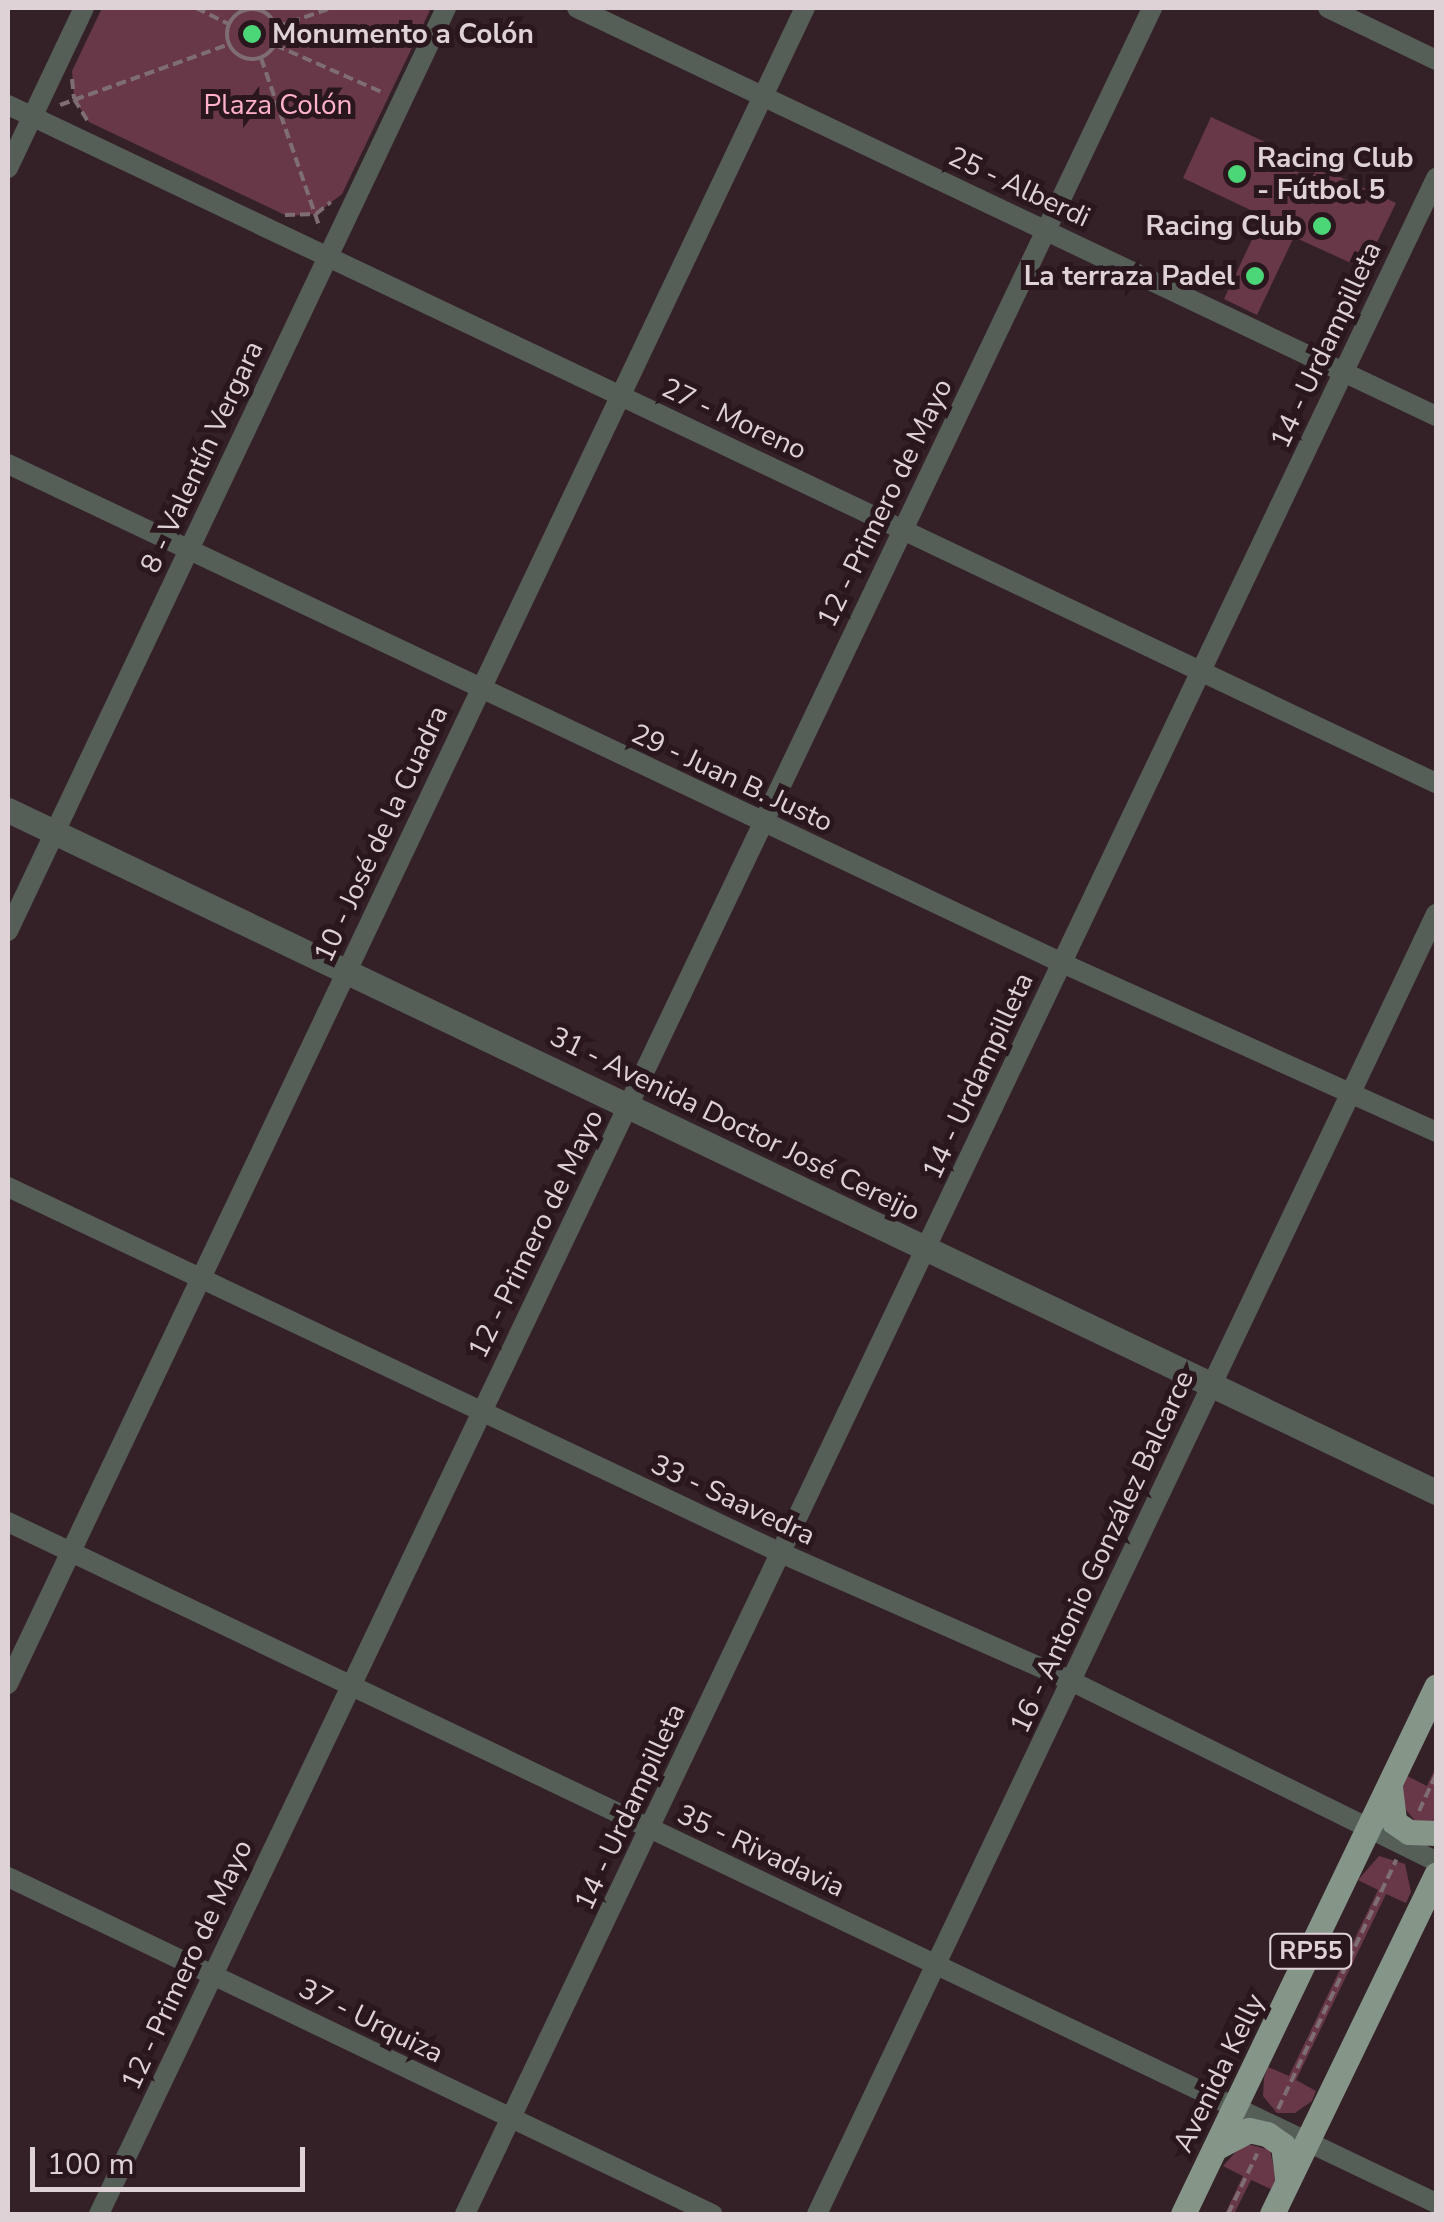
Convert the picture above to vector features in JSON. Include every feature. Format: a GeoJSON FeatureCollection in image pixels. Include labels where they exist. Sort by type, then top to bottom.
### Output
{"type":"FeatureCollection","features":[{"type":"Feature","properties":{"kind":"main road","name":"Avenida Kelly"},"geometry":{"type":"LineString","coordinates":[[1184,2214],[1436,1687]]}},
{"type":"Feature","properties":{"kind":"main road"},"geometry":{"type":"LineString","coordinates":[[1391,1782],[1394,1822],[1406,1838],[1436,1833]]}},
{"type":"Feature","properties":{"kind":"main road","name":"RP55"},"geometry":{"type":"LineString","coordinates":[[1272,2214],[1436,1875]]}},
{"type":"Feature","properties":{"kind":"main road"},"geometry":{"type":"LineString","coordinates":[[1214,2150],[1249,2130],[1269,2129],[1283,2145],[1286,2184]]}},
{"type":"Feature","properties":{"kind":"street"},"geometry":{"type":"LineString","coordinates":[[8,168],[84,8]]}},
{"type":"Feature","properties":{"kind":"street","name":"8 - Valentín Vergara"},"geometry":{"type":"LineString","coordinates":[[8,931],[446,8]]}},
{"type":"Feature","properties":{"kind":"street","name":"25 - Alberdi"},"geometry":{"type":"LineString","coordinates":[[577,8],[1436,416]]}},
{"type":"Feature","properties":{"kind":"street","name":"10 - José de la Cuadra"},"geometry":{"type":"LineString","coordinates":[[8,1684],[805,8]]}},
{"type":"Feature","properties":{"kind":"street","name":"12 - Primero de Mayo"},"geometry":{"type":"LineString","coordinates":[[100,2214],[1152,8]]}},
{"type":"Feature","properties":{"kind":"street"},"geometry":{"type":"LineString","coordinates":[[1328,8],[1436,60]]}},
{"type":"Feature","properties":{"kind":"street","name":"27 - Moreno"},"geometry":{"type":"LineString","coordinates":[[8,104],[1436,783]]}},
{"type":"Feature","properties":{"kind":"street","name":"14 - Urdampilleta"},"geometry":{"type":"LineString","coordinates":[[466,2214],[1436,178]]}},
{"type":"Feature","properties":{"kind":"street","name":"29 - Juan B. Justo"},"geometry":{"type":"LineString","coordinates":[[8,464],[1062,964],[1436,1132]]}},
{"type":"Feature","properties":{"kind":"street","name":"31 - Avenida Doctor José Cereijo"},"geometry":{"type":"LineString","coordinates":[[8,810],[1436,1492]]}},
{"type":"Feature","properties":{"kind":"street","name":"16 - Antonio González Balcarce"},"geometry":{"type":"LineString","coordinates":[[817,2214],[1436,914]]}},
{"type":"Feature","properties":{"kind":"street","name":"33 - Saavedra"},"geometry":{"type":"LineString","coordinates":[[8,1188],[781,1553],[1071,1681],[1370,1828],[1406,1838],[1436,1861]]}},
{"type":"Feature","properties":{"kind":"street","name":"35 - Rivadavia"},"geometry":{"type":"LineString","coordinates":[[8,1522],[1238,2107],[1269,2129],[1306,2141],[1436,2203]]}},
{"type":"Feature","properties":{"kind":"street","name":"37 - Urquiza"},"geometry":{"type":"LineString","coordinates":[[8,1877],[712,2214]]}},
{"type":"Feature","properties":{"kind":"path"},"geometry":{"type":"LineString","coordinates":[[196,8],[229,24]]}},
{"type":"Feature","properties":{"kind":"path"},"geometry":{"type":"LineString","coordinates":[[276,27],[331,8]]}},
{"type":"Feature","properties":{"kind":"path"},"geometry":{"type":"LineString","coordinates":[[244,9],[263,11],[276,27],[275,45],[261,58],[242,58],[229,44],[229,24],[244,9]]}},
{"type":"Feature","properties":{"kind":"path"},"geometry":{"type":"LineString","coordinates":[[32,116],[229,44]]}},
{"type":"Feature","properties":{"kind":"path"},"geometry":{"type":"LineString","coordinates":[[275,45],[389,95]]}},
{"type":"Feature","properties":{"kind":"path"},"geometry":{"type":"LineString","coordinates":[[261,58],[328,257]]}},
{"type":"Feature","properties":{"kind":"path"},"geometry":{"type":"LineString","coordinates":[[72,72],[74,100],[88,122]]}},
{"type":"Feature","properties":{"kind":"path"},"geometry":{"type":"LineString","coordinates":[[269,207],[287,216],[316,214],[342,194]]}},
{"type":"Feature","properties":{"kind":"path"},"geometry":{"type":"LineString","coordinates":[[1228,2214],[1436,1775]]}},
{"type":"Feature","properties":{"kind":"green space","name":"Plaza Colón"},"geometry":{"type":"Polygon","coordinates":[[[102,8],[431,8],[342,194],[316,214],[287,216],[89,122],[74,99],[72,71],[102,8]]]}},
{"type":"Feature","properties":{"kind":"green space","name":"Racing Club"},"geometry":{"type":"Polygon","coordinates":[[[1211,117],[1396,203],[1364,269],[1294,237],[1257,315],[1224,299],[1263,216],[1183,178],[1211,117]]]}},
{"type":"Feature","properties":{"kind":"green space"},"geometry":{"type":"Polygon","coordinates":[[[1436,1767],[1436,1821],[1416,1822],[1402,1805],[1402,1787],[1407,1776],[1427,1786],[1436,1767]]]}},
{"type":"Feature","properties":{"kind":"green space"},"geometry":{"type":"Polygon","coordinates":[[[1379,1856],[1405,1864],[1411,1892],[1406,1903],[1386,1894],[1296,2080],[1316,2091],[1312,2101],[1295,2113],[1277,2113],[1263,2096],[1268,2067],[1289,2076],[1378,1890],[1358,1880],[1379,1856]]]}},
{"type":"Feature","properties":{"kind":"green space"},"geometry":{"type":"Polygon","coordinates":[[[1244,2143],[1270,2150],[1276,2179],[1271,2189],[1251,2180],[1234,2214],[1225,2214],[1243,2176],[1223,2166],[1244,2143]]]}},
{"type":"Feature","properties":{"kind":"place","name":"Monumento a Colón"},"geometry":{"type":"Point","coordinates":[252,34]}},
{"type":"Feature","properties":{"kind":"place","name":"Racing Club - Fútbol 5"},"geometry":{"type":"Point","coordinates":[1237,174]}},
{"type":"Feature","properties":{"kind":"place","name":"Racing Club"},"geometry":{"type":"Point","coordinates":[1322,226]}},
{"type":"Feature","properties":{"kind":"place","name":"La terraza Padel"},"geometry":{"type":"Point","coordinates":[1255,276]}}]}
